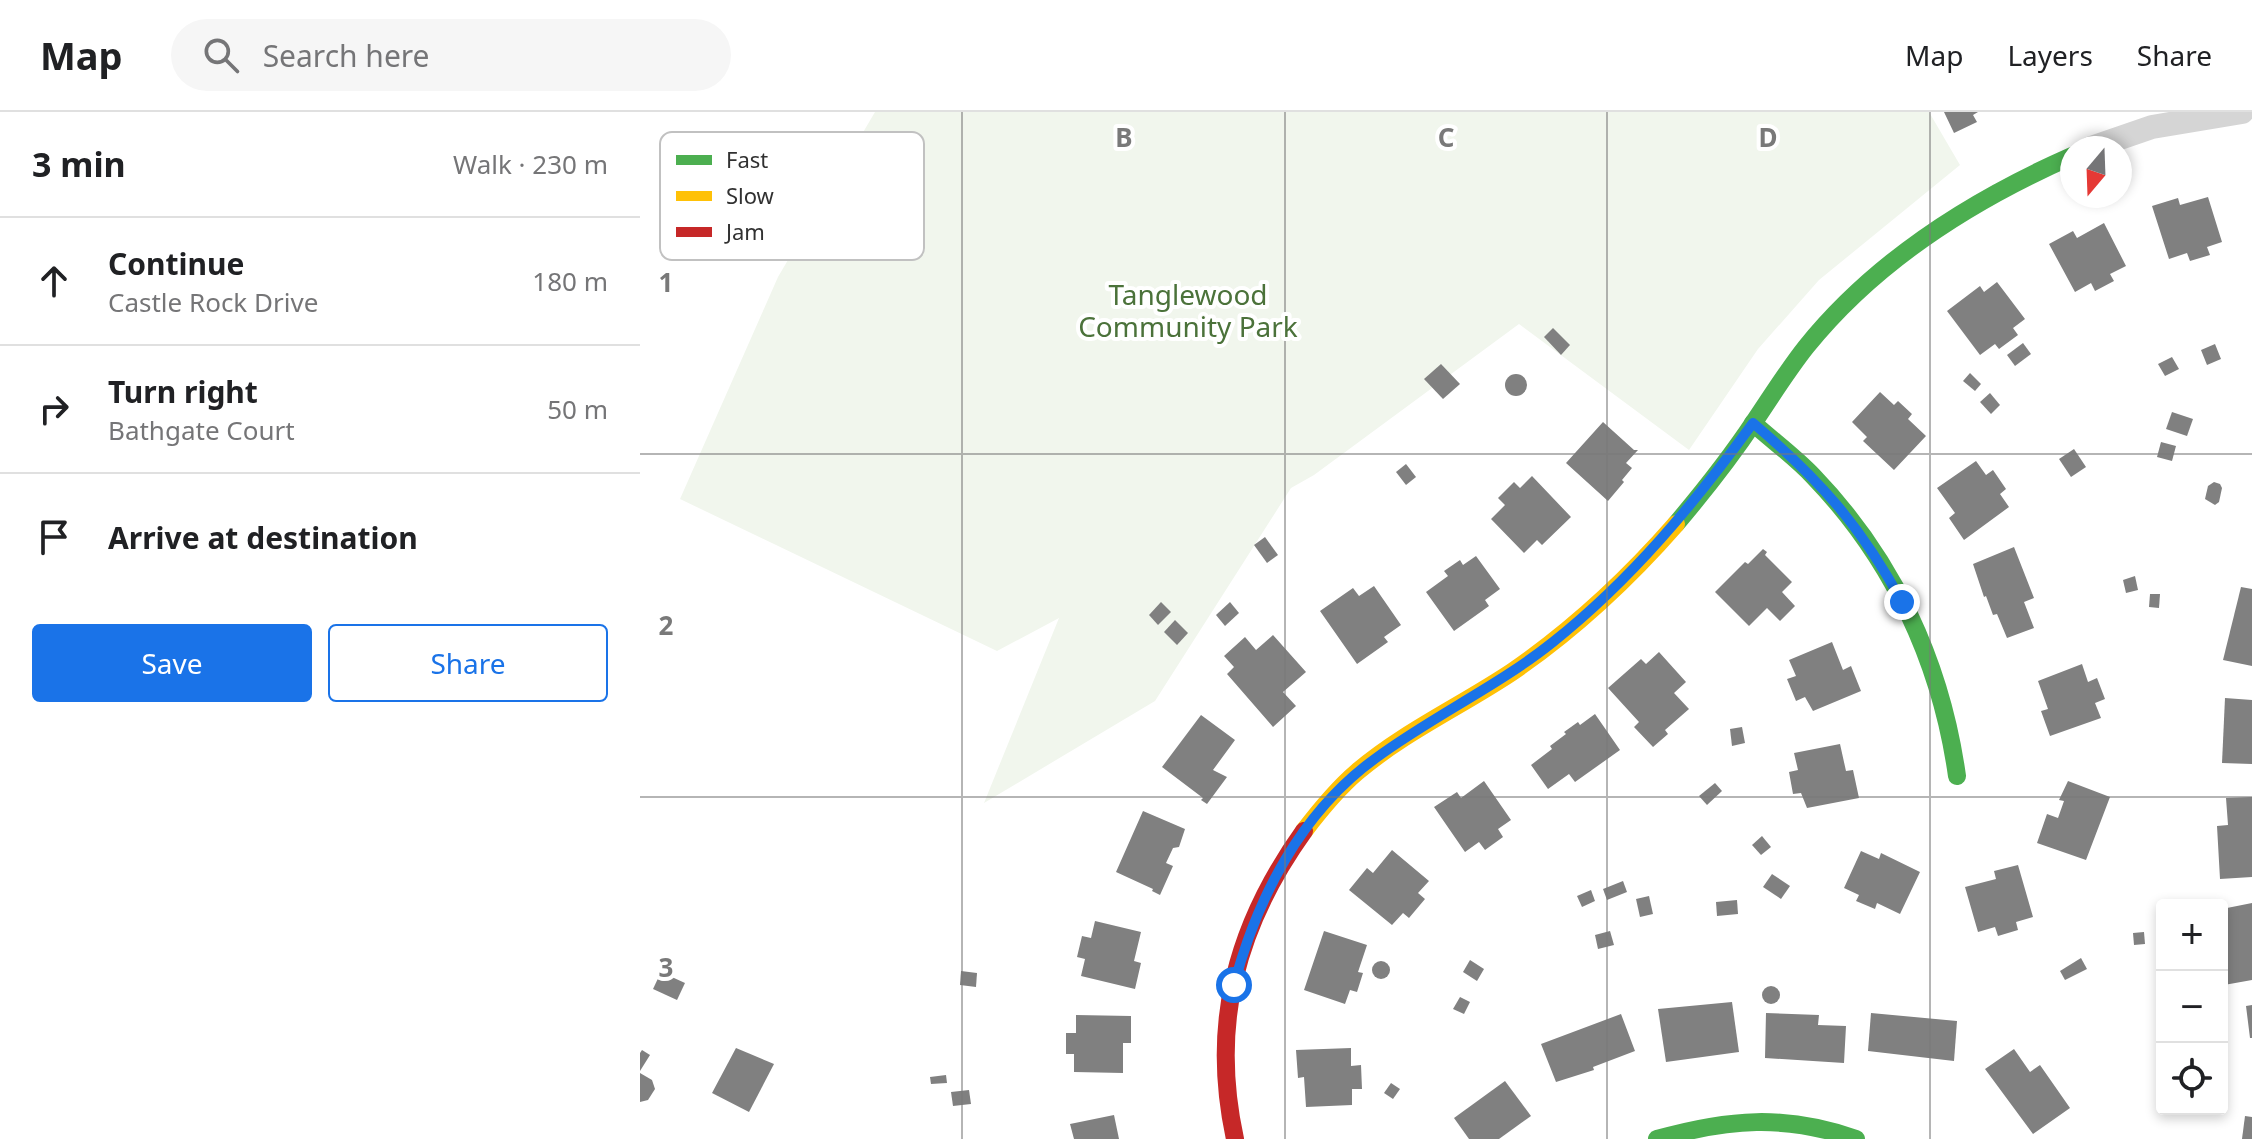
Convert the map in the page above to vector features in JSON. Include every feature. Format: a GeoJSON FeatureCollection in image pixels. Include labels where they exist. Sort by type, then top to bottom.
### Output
{"type":"FeatureCollection","features":[{"type":"Feature","properties":{"kind":"street"},"geometry":{"type":"LineString","coordinates":[[2126,136],[2152,127],[2242,112]]}},
{"type":"Feature","properties":{"kind":"street"},"geometry":{"type":"LineString","coordinates":[[1235,1139],[1227,1095],[1224,1046],[1234,985],[1263,900],[1279,869],[1316,816],[1355,774],[1377,757],[1514,670],[1593,609],[1639,564],[1699,496],[1816,335],[1854,295],[1896,258],[1965,210],[2037,170],[2060,161]]}},
{"type":"Feature","properties":{"kind":"street"},"geometry":{"type":"LineString","coordinates":[[1753,423],[1814,478],[1856,526],[1886,572],[1932,670],[1949,723],[1957,776]]}},
{"type":"Feature","properties":{"kind":"street"},"geometry":{"type":"LineString","coordinates":[[1657,1139],[1740,1120],[1775,1119],[1829,1128],[1856,1139]]}},
{"type":"Feature","properties":{"kind":"green space","name":"Tanglewood Community Park"},"geometry":{"type":"Polygon","coordinates":[[[875,112],[1929,112],[1960,165],[1819,280],[1758,349],[1689,450],[1519,324],[1314,475],[1291,488],[1155,701],[984,803],[1059,618],[997,651],[680,499],[788,260],[924,260],[924,132],[863,132],[875,112]]]}},
{"type":"Feature","properties":{"kind":"building"},"geometry":{"type":"Polygon","coordinates":[[[1944,112],[1978,112],[1973,115],[1977,122],[1954,133],[1944,112]]]}},
{"type":"Feature","properties":{"kind":"building"},"geometry":{"type":"Polygon","coordinates":[[[2208,197],[2222,242],[2207,247],[2210,255],[2190,261],[2187,253],[2169,259],[2152,206],[2178,198],[2180,205],[2208,197]]]}},
{"type":"Feature","properties":{"kind":"building"},"geometry":{"type":"Polygon","coordinates":[[[2104,223],[2126,266],[2110,274],[2114,281],[2095,291],[2091,283],[2075,292],[2049,244],[2073,231],[2077,238],[2104,223]]]}},
{"type":"Feature","properties":{"kind":"building"},"geometry":{"type":"Polygon","coordinates":[[[1997,282],[2025,319],[2013,328],[2018,335],[1999,349],[1995,344],[1980,355],[1947,311],[1980,286],[1984,292],[1997,282]]]}},
{"type":"Feature","properties":{"kind":"building"},"geometry":{"type":"Polygon","coordinates":[[[1553,328],[1570,345],[1561,355],[1544,337],[1553,328]]]}},
{"type":"Feature","properties":{"kind":"building"},"geometry":{"type":"Polygon","coordinates":[[[2023,343],[2031,354],[2015,366],[2007,355],[2023,343]]]}},
{"type":"Feature","properties":{"kind":"building"},"geometry":{"type":"Polygon","coordinates":[[[2215,344],[2221,359],[2207,365],[2201,350],[2215,344]]]}},
{"type":"Feature","properties":{"kind":"building"},"geometry":{"type":"Polygon","coordinates":[[[2172,357],[2179,369],[2165,376],[2158,364],[2172,357]]]}},
{"type":"Feature","properties":{"kind":"building"},"geometry":{"type":"Polygon","coordinates":[[[1441,364],[1460,384],[1443,399],[1424,379],[1441,364]]]}},
{"type":"Feature","properties":{"kind":"building"},"geometry":{"type":"Polygon","coordinates":[[[1970,373],[1981,384],[1975,391],[1963,381],[1970,373]]]}},
{"type":"Feature","properties":{"kind":"building"},"geometry":{"type":"Polygon","coordinates":[[[1516,374],[1524,377],[1527,385],[1524,393],[1516,396],[1508,393],[1505,385],[1508,377],[1516,374]]]}},
{"type":"Feature","properties":{"kind":"building"},"geometry":{"type":"Polygon","coordinates":[[[1880,392],[1894,405],[1898,401],[1912,414],[1908,419],[1926,436],[1894,470],[1863,441],[1867,437],[1852,422],[1880,392]]]}},
{"type":"Feature","properties":{"kind":"building"},"geometry":{"type":"Polygon","coordinates":[[[1990,393],[2000,405],[1991,414],[1980,402],[1990,393]]]}},
{"type":"Feature","properties":{"kind":"building"},"geometry":{"type":"Polygon","coordinates":[[[2172,412],[2193,419],[2187,436],[2166,429],[2172,412]]]}},
{"type":"Feature","properties":{"kind":"building"},"geometry":{"type":"Polygon","coordinates":[[[1603,422],[1634,450],[1638,450],[1626,463],[1632,468],[1622,480],[1624,482],[1608,501],[1566,463],[1603,422]]]}},
{"type":"Feature","properties":{"kind":"building"},"geometry":{"type":"Polygon","coordinates":[[[2161,442],[2176,446],[2172,461],[2157,457],[2161,442]]]}},
{"type":"Feature","properties":{"kind":"building"},"geometry":{"type":"Polygon","coordinates":[[[2074,449],[2086,467],[2071,477],[2059,459],[2074,449]]]}},
{"type":"Feature","properties":{"kind":"building"},"geometry":{"type":"Polygon","coordinates":[[[1976,461],[1986,475],[1993,470],[2006,489],[2000,494],[2009,507],[1964,540],[1949,518],[1955,513],[1937,488],[1976,461]]]}},
{"type":"Feature","properties":{"kind":"building"},"geometry":{"type":"Polygon","coordinates":[[[1406,464],[1416,477],[1406,485],[1396,472],[1406,464]]]}},
{"type":"Feature","properties":{"kind":"building"},"geometry":{"type":"Polygon","coordinates":[[[1532,476],[1571,517],[1542,545],[1537,540],[1524,553],[1491,519],[1505,505],[1498,498],[1514,482],[1520,488],[1532,476]]]}},
{"type":"Feature","properties":{"kind":"building"},"geometry":{"type":"Polygon","coordinates":[[[2214,482],[2222,488],[2219,502],[2215,505],[2205,499],[2208,486],[2214,482]]]}},
{"type":"Feature","properties":{"kind":"building"},"geometry":{"type":"Polygon","coordinates":[[[1265,537],[1278,555],[1267,563],[1254,545],[1265,537]]]}},
{"type":"Feature","properties":{"kind":"building"},"geometry":{"type":"Polygon","coordinates":[[[2014,547],[2034,598],[2024,602],[2034,628],[2007,638],[1997,614],[1993,615],[1984,597],[1973,564],[2014,547]]]}},
{"type":"Feature","properties":{"kind":"building"},"geometry":{"type":"Polygon","coordinates":[[[1763,549],[1767,552],[1765,555],[1792,582],[1782,592],[1795,606],[1780,621],[1767,608],[1749,626],[1715,592],[1763,549]]]}},
{"type":"Feature","properties":{"kind":"building"},"geometry":{"type":"Polygon","coordinates":[[[1476,556],[1500,589],[1485,600],[1489,606],[1454,631],[1426,592],[1448,576],[1444,571],[1460,560],[1463,565],[1476,556]]]}},
{"type":"Feature","properties":{"kind":"building"},"geometry":{"type":"Polygon","coordinates":[[[2135,576],[2138,590],[2126,593],[2123,580],[2135,576]]]}},
{"type":"Feature","properties":{"kind":"building"},"geometry":{"type":"Polygon","coordinates":[[[1374,586],[1401,625],[1384,637],[1388,642],[1357,664],[1320,611],[1353,588],[1359,596],[1374,586]]]}},
{"type":"Feature","properties":{"kind":"building"},"geometry":{"type":"Polygon","coordinates":[[[2241,587],[2252,589],[2252,666],[2223,660],[2241,587]]]}},
{"type":"Feature","properties":{"kind":"building"},"geometry":{"type":"Polygon","coordinates":[[[2150,594],[2160,594],[2159,608],[2149,607],[2150,594]]]}},
{"type":"Feature","properties":{"kind":"building"},"geometry":{"type":"Polygon","coordinates":[[[1161,602],[1171,612],[1158,625],[1149,615],[1161,602]]]}},
{"type":"Feature","properties":{"kind":"building"},"geometry":{"type":"Polygon","coordinates":[[[1230,602],[1239,613],[1225,626],[1216,615],[1230,602]]]}},
{"type":"Feature","properties":{"kind":"building"},"geometry":{"type":"Polygon","coordinates":[[[1175,620],[1188,633],[1177,645],[1164,632],[1175,620]]]}},
{"type":"Feature","properties":{"kind":"building"},"geometry":{"type":"Polygon","coordinates":[[[1273,635],[1306,672],[1283,692],[1296,706],[1273,727],[1227,674],[1234,667],[1224,656],[1245,637],[1256,650],[1273,635]]]}},
{"type":"Feature","properties":{"kind":"building"},"geometry":{"type":"Polygon","coordinates":[[[1832,642],[1843,670],[1851,666],[1861,691],[1813,711],[1805,697],[1796,701],[1787,679],[1796,676],[1789,660],[1832,642]]]}},
{"type":"Feature","properties":{"kind":"building"},"geometry":{"type":"Polygon","coordinates":[[[1659,652],[1686,682],[1674,693],[1689,709],[1665,730],[1668,734],[1653,747],[1634,727],[1639,722],[1608,688],[1641,659],[1646,664],[1659,652]]]}},
{"type":"Feature","properties":{"kind":"building"},"geometry":{"type":"Polygon","coordinates":[[[2082,664],[2088,682],[2097,678],[2105,699],[2095,703],[2101,718],[2050,736],[2041,711],[2048,709],[2038,681],[2082,664]]]}},
{"type":"Feature","properties":{"kind":"building"},"geometry":{"type":"Polygon","coordinates":[[[2225,698],[2252,700],[2252,764],[2222,763],[2225,698]]]}},
{"type":"Feature","properties":{"kind":"building"},"geometry":{"type":"Polygon","coordinates":[[[1595,714],[1620,750],[1575,782],[1569,774],[1548,789],[1531,765],[1552,749],[1550,746],[1566,734],[1564,732],[1595,714]]]}},
{"type":"Feature","properties":{"kind":"building"},"geometry":{"type":"Polygon","coordinates":[[[1201,715],[1235,740],[1213,770],[1227,777],[1207,804],[1162,767],[1201,715]]]}},
{"type":"Feature","properties":{"kind":"building"},"geometry":{"type":"Polygon","coordinates":[[[1742,727],[1745,743],[1732,746],[1730,729],[1742,727]]]}},
{"type":"Feature","properties":{"kind":"building"},"geometry":{"type":"Polygon","coordinates":[[[1840,744],[1846,771],[1853,770],[1859,798],[1807,808],[1801,793],[1793,794],[1789,772],[1798,770],[1794,753],[1840,744]]]}},
{"type":"Feature","properties":{"kind":"building"},"geometry":{"type":"Polygon","coordinates":[[[1484,781],[1511,820],[1498,829],[1503,837],[1485,850],[1479,842],[1465,852],[1434,807],[1457,792],[1461,798],[1484,781]]]}},
{"type":"Feature","properties":{"kind":"building"},"geometry":{"type":"Polygon","coordinates":[[[2068,781],[2110,797],[2086,860],[2037,843],[2047,814],[2058,818],[2064,801],[2059,800],[2068,781]]]}},
{"type":"Feature","properties":{"kind":"building"},"geometry":{"type":"Polygon","coordinates":[[[1715,783],[1722,791],[1707,805],[1699,796],[1715,783]]]}},
{"type":"Feature","properties":{"kind":"building"},"geometry":{"type":"Polygon","coordinates":[[[2252,797],[2252,877],[2220,879],[2217,826],[2228,825],[2226,798],[2252,797]]]}},
{"type":"Feature","properties":{"kind":"building"},"geometry":{"type":"Polygon","coordinates":[[[1143,811],[1185,829],[1179,847],[1173,848],[1166,863],[1173,866],[1160,895],[1116,872],[1143,811]]]}},
{"type":"Feature","properties":{"kind":"building"},"geometry":{"type":"Polygon","coordinates":[[[1762,836],[1771,847],[1761,855],[1752,845],[1762,836]]]}},
{"type":"Feature","properties":{"kind":"building"},"geometry":{"type":"Polygon","coordinates":[[[1392,850],[1429,881],[1418,893],[1425,899],[1409,918],[1403,913],[1392,925],[1349,890],[1367,868],[1373,873],[1392,850]]]}},
{"type":"Feature","properties":{"kind":"building"},"geometry":{"type":"Polygon","coordinates":[[[1861,851],[1879,859],[1881,853],[1920,872],[1900,914],[1877,903],[1875,909],[1856,901],[1859,895],[1844,888],[1861,851]]]}},
{"type":"Feature","properties":{"kind":"building"},"geometry":{"type":"Polygon","coordinates":[[[2018,865],[2033,917],[2016,922],[2018,930],[1998,936],[1995,927],[1978,932],[1965,887],[1996,879],[1994,871],[2018,865]]]}},
{"type":"Feature","properties":{"kind":"building"},"geometry":{"type":"Polygon","coordinates":[[[1772,874],[1790,886],[1781,899],[1763,887],[1772,874]]]}},
{"type":"Feature","properties":{"kind":"building"},"geometry":{"type":"Polygon","coordinates":[[[1623,881],[1627,892],[1607,900],[1603,889],[1623,881]]]}},
{"type":"Feature","properties":{"kind":"building"},"geometry":{"type":"Polygon","coordinates":[[[1591,890],[1595,901],[1582,907],[1577,896],[1591,890]]]}},
{"type":"Feature","properties":{"kind":"building"},"geometry":{"type":"Polygon","coordinates":[[[1649,896],[1653,914],[1640,917],[1636,899],[1649,896]]]}},
{"type":"Feature","properties":{"kind":"building"},"geometry":{"type":"Polygon","coordinates":[[[1737,900],[1738,914],[1717,916],[1716,902],[1737,900]]]}},
{"type":"Feature","properties":{"kind":"building"},"geometry":{"type":"Polygon","coordinates":[[[2252,903],[2252,980],[2228,984],[2228,971],[2228,908],[2252,903]]]}},
{"type":"Feature","properties":{"kind":"building"},"geometry":{"type":"Polygon","coordinates":[[[1095,921],[1141,932],[1134,961],[1141,963],[1135,989],[1081,976],[1085,959],[1077,957],[1082,936],[1091,938],[1095,921]]]}},
{"type":"Feature","properties":{"kind":"building"},"geometry":{"type":"Polygon","coordinates":[[[1324,931],[1367,945],[1358,972],[1363,973],[1357,992],[1350,990],[1345,1004],[1304,990],[1324,931]]]}},
{"type":"Feature","properties":{"kind":"building"},"geometry":{"type":"Polygon","coordinates":[[[1610,931],[1614,945],[1598,949],[1595,935],[1610,931]]]}},
{"type":"Feature","properties":{"kind":"building"},"geometry":{"type":"Polygon","coordinates":[[[2144,932],[2145,944],[2134,945],[2133,933],[2144,932]]]}},
{"type":"Feature","properties":{"kind":"building"},"geometry":{"type":"Polygon","coordinates":[[[2081,958],[2087,969],[2065,980],[2060,971],[2081,958]]]}},
{"type":"Feature","properties":{"kind":"building"},"geometry":{"type":"Polygon","coordinates":[[[1470,960],[1484,969],[1477,981],[1463,972],[1470,960]]]}},
{"type":"Feature","properties":{"kind":"building"},"geometry":{"type":"Polygon","coordinates":[[[1381,961],[1390,970],[1381,979],[1372,970],[1381,961]]]}},
{"type":"Feature","properties":{"kind":"building"},"geometry":{"type":"Polygon","coordinates":[[[961,971],[977,973],[976,987],[960,985],[961,971]]]}},
{"type":"Feature","properties":{"kind":"building"},"geometry":{"type":"Polygon","coordinates":[[[661,972],[685,983],[677,1000],[653,989],[661,972]]]}},
{"type":"Feature","properties":{"kind":"building"},"geometry":{"type":"Polygon","coordinates":[[[1767,986],[1775,986],[1780,995],[1778,1002],[1767,1004],[1762,999],[1762,991],[1767,986]]]}},
{"type":"Feature","properties":{"kind":"building"},"geometry":{"type":"Polygon","coordinates":[[[1460,997],[1470,1002],[1464,1014],[1453,1009],[1460,997]]]}},
{"type":"Feature","properties":{"kind":"building"},"geometry":{"type":"Polygon","coordinates":[[[1732,1002],[1739,1052],[1666,1062],[1658,1009],[1732,1002]]]}},
{"type":"Feature","properties":{"kind":"building"},"geometry":{"type":"Polygon","coordinates":[[[2252,1005],[2252,1038],[2250,1038],[2246,1006],[2252,1005]]]}},
{"type":"Feature","properties":{"kind":"building"},"geometry":{"type":"Polygon","coordinates":[[[1766,1013],[1819,1015],[1818,1025],[1846,1026],[1844,1063],[1765,1058],[1766,1013]]]}},
{"type":"Feature","properties":{"kind":"building"},"geometry":{"type":"Polygon","coordinates":[[[1871,1013],[1957,1021],[1954,1061],[1868,1051],[1871,1013]]]}},
{"type":"Feature","properties":{"kind":"building"},"geometry":{"type":"Polygon","coordinates":[[[1621,1014],[1635,1051],[1593,1067],[1594,1070],[1556,1082],[1541,1044],[1621,1014]]]}},
{"type":"Feature","properties":{"kind":"building"},"geometry":{"type":"Polygon","coordinates":[[[1076,1015],[1131,1016],[1131,1043],[1123,1043],[1123,1073],[1074,1072],[1074,1054],[1066,1054],[1066,1033],[1076,1033],[1076,1015]]]}},
{"type":"Feature","properties":{"kind":"building"},"geometry":{"type":"Polygon","coordinates":[[[736,1048],[774,1064],[749,1112],[712,1093],[736,1048]]]}},
{"type":"Feature","properties":{"kind":"building"},"geometry":{"type":"Polygon","coordinates":[[[1351,1048],[1351,1066],[1361,1065],[1362,1089],[1352,1089],[1352,1105],[1306,1107],[1304,1077],[1298,1078],[1296,1050],[1351,1048]]]}},
{"type":"Feature","properties":{"kind":"building"},"geometry":{"type":"Polygon","coordinates":[[[2014,1049],[2030,1072],[2040,1065],[2070,1108],[2033,1134],[1985,1069],[2014,1049]]]}},
{"type":"Feature","properties":{"kind":"building"},"geometry":{"type":"Polygon","coordinates":[[[642,1050],[650,1055],[640,1071],[640,1053],[642,1050]]]}},
{"type":"Feature","properties":{"kind":"building"},"geometry":{"type":"Polygon","coordinates":[[[640,1073],[652,1080],[655,1089],[648,1100],[640,1102],[640,1073]]]}},
{"type":"Feature","properties":{"kind":"building"},"geometry":{"type":"Polygon","coordinates":[[[946,1075],[947,1083],[931,1084],[930,1077],[946,1075]]]}},
{"type":"Feature","properties":{"kind":"building"},"geometry":{"type":"Polygon","coordinates":[[[1505,1081],[1531,1116],[1499,1139],[1469,1139],[1454,1118],[1505,1081]]]}},
{"type":"Feature","properties":{"kind":"building"},"geometry":{"type":"Polygon","coordinates":[[[1391,1083],[1400,1089],[1393,1099],[1384,1093],[1391,1083]]]}},
{"type":"Feature","properties":{"kind":"building"},"geometry":{"type":"Polygon","coordinates":[[[969,1090],[971,1104],[953,1106],[951,1092],[969,1090]]]}},
{"type":"Feature","properties":{"kind":"building"},"geometry":{"type":"Polygon","coordinates":[[[1114,1115],[1119,1139],[1074,1139],[1070,1124],[1114,1115]]]}},
{"type":"Feature","properties":{"kind":"building"},"geometry":{"type":"Polygon","coordinates":[[[2245,1116],[2252,1117],[2252,1139],[2242,1139],[2245,1116]]]}},
{"type":"Feature","properties":{"kind":"traffic: fast"},"geometry":{"type":"LineString","coordinates":[[1676,524],[1735,449],[1806,347],[1863,287],[1928,235],[1962,213],[2060,162]]}},
{"type":"Feature","properties":{"kind":"traffic: fast"},"geometry":{"type":"LineString","coordinates":[[1753,423],[1806,469],[1842,508],[1890,577],[1926,653],[1950,734],[1957,776]]}},
{"type":"Feature","properties":{"kind":"traffic: fast"},"geometry":{"type":"LineString","coordinates":[[1657,1139],[1708,1127],[1756,1122],[1805,1126],[1856,1139]]}},
{"type":"Feature","properties":{"kind":"traffic: slow"},"geometry":{"type":"LineString","coordinates":[[1304,831],[1343,785],[1375,758],[1512,672],[1578,621],[1619,584],[1676,524]]}},
{"type":"Feature","properties":{"kind":"traffic: jam"},"geometry":{"type":"LineString","coordinates":[[1235,1139],[1228,1097],[1226,1056],[1228,1016],[1235,978],[1261,903],[1304,831]]}},
{"type":"Feature","properties":{"kind":"route"},"geometry":{"type":"LineString","coordinates":[[1234,985],[1251,928],[1279,869],[1335,794],[1377,757],[1479,694],[1550,645],[1584,617],[1639,564],[1699,496],[1753,423],[1795,459],[1856,526],[1902,602]]}}]}
